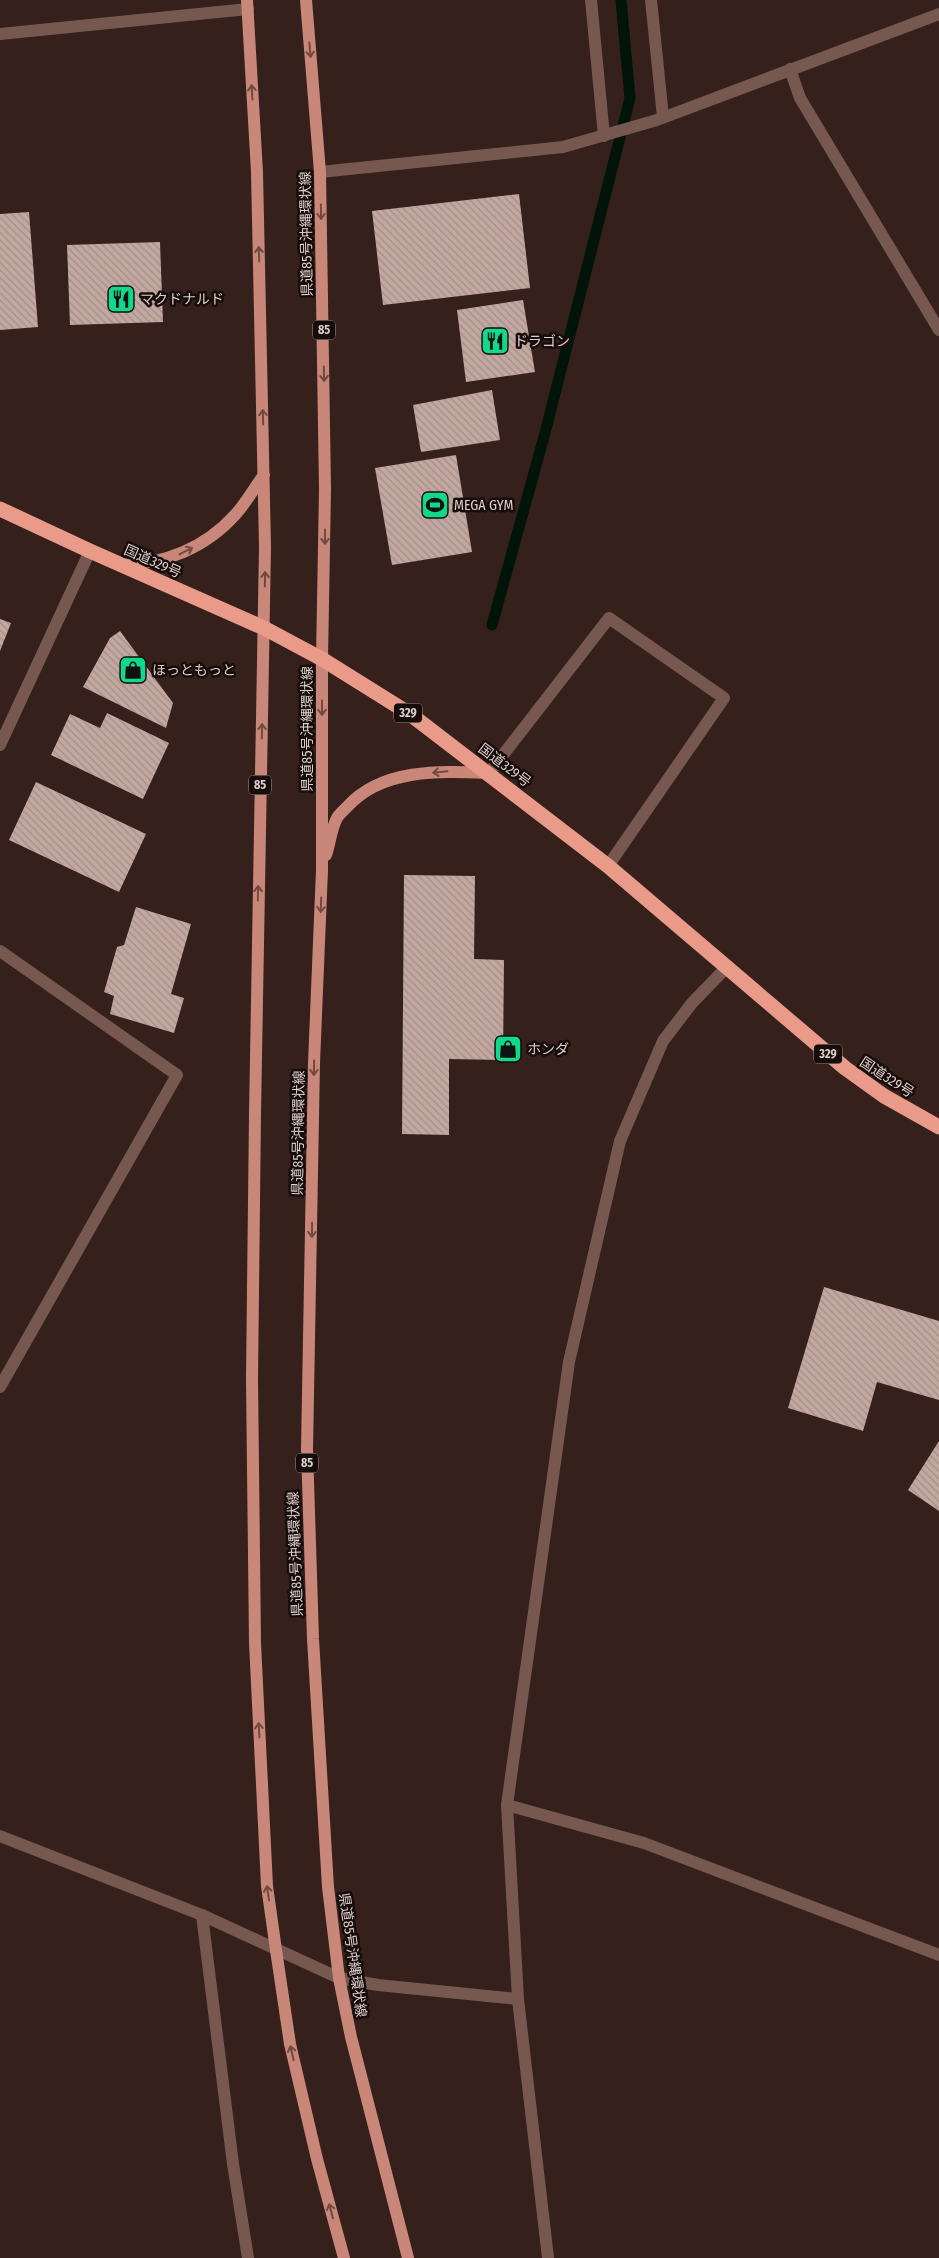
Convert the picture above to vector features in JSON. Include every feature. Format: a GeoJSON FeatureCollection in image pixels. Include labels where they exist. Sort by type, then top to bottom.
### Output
{"type":"FeatureCollection","features":[{"type":"Feature","properties":{"kind":"highway","name":"国道329号"},"geometry":{"type":"LineString","coordinates":[[0,509],[264,628],[322,659],[410,714],[608,866],[845,1068],[884,1096],[939,1127]]}},
{"type":"Feature","properties":{"kind":"main road","name":"県道85号沖縄環状線"},"geometry":{"type":"LineString","coordinates":[[306,0],[320,172],[325,489],[322,659],[322,870],[314,1064],[307,1448],[313,1639],[326,1857],[339,1978],[351,2037],[408,2258]]}},
{"type":"Feature","properties":{"kind":"main road","name":"85"},"geometry":{"type":"LineString","coordinates":[[248,4],[257,181],[264,475],[264,628],[252,1379],[256,1652],[266,1886],[290,2044],[317,2159],[344,2258]]}},
{"type":"Feature","properties":{"kind":"main road"},"geometry":{"type":"LineString","coordinates":[[122,565],[147,564],[182,554],[219,531],[236,514],[264,475]]}},
{"type":"Feature","properties":{"kind":"main road"},"geometry":{"type":"LineString","coordinates":[[322,870],[337,818],[354,799],[380,783],[396,778],[447,772],[489,773]]}},
{"type":"Feature","properties":{"kind":"street"},"geometry":{"type":"LineString","coordinates":[[591,0],[606,136]]}},
{"type":"Feature","properties":{"kind":"street"},"geometry":{"type":"LineString","coordinates":[[651,0],[660,119]]}},
{"type":"Feature","properties":{"kind":"street"},"geometry":{"type":"LineString","coordinates":[[0,34],[248,4]]}},
{"type":"Feature","properties":{"kind":"street"},"geometry":{"type":"LineString","coordinates":[[320,172],[563,147],[660,119],[939,14]]}},
{"type":"Feature","properties":{"kind":"street"},"geometry":{"type":"LineString","coordinates":[[790,69],[800,98],[939,330]]}},
{"type":"Feature","properties":{"kind":"street"},"geometry":{"type":"LineString","coordinates":[[0,746],[90,551]]}},
{"type":"Feature","properties":{"kind":"street"},"geometry":{"type":"LineString","coordinates":[[489,773],[609,618],[724,698],[608,866]]}},
{"type":"Feature","properties":{"kind":"street"},"geometry":{"type":"LineString","coordinates":[[0,951],[177,1075],[0,1387]]}},
{"type":"Feature","properties":{"kind":"street"},"geometry":{"type":"LineString","coordinates":[[548,2258],[518,1999],[507,1805],[568,1362],[620,1141],[663,1041],[692,1003],[726,968]]}},
{"type":"Feature","properties":{"kind":"street"},"geometry":{"type":"LineString","coordinates":[[507,1805],[644,1843],[939,1955]]}},
{"type":"Feature","properties":{"kind":"street"},"geometry":{"type":"LineString","coordinates":[[0,1836],[202,1915],[339,1978],[378,1985],[518,1999]]}},
{"type":"Feature","properties":{"kind":"street"},"geometry":{"type":"LineString","coordinates":[[202,1915],[233,2164],[248,2258]]}},
{"type":"Feature","properties":{"kind":"building"},"geometry":{"type":"Polygon","coordinates":[[[519,194],[530,288],[383,305],[372,211],[519,194]]]}},
{"type":"Feature","properties":{"kind":"building"},"geometry":{"type":"Polygon","coordinates":[[[29,212],[38,327],[0,330],[0,214],[29,212]]]}},
{"type":"Feature","properties":{"kind":"building"},"geometry":{"type":"Polygon","coordinates":[[[160,242],[163,322],[70,325],[67,245],[160,242]]]}},
{"type":"Feature","properties":{"kind":"building","name":"ドラゴン"},"geometry":{"type":"Polygon","coordinates":[[[523,300],[535,372],[466,382],[457,310],[523,300]]]}},
{"type":"Feature","properties":{"kind":"building"},"geometry":{"type":"Polygon","coordinates":[[[492,390],[500,440],[421,452],[413,405],[492,390]]]}},
{"type":"Feature","properties":{"kind":"building"},"geometry":{"type":"Polygon","coordinates":[[[456,455],[472,552],[392,565],[375,468],[456,455]]]}},
{"type":"Feature","properties":{"kind":"building"},"geometry":{"type":"Polygon","coordinates":[[[0,619],[11,623],[0,651],[0,619]]]}},
{"type":"Feature","properties":{"kind":"building"},"geometry":{"type":"Polygon","coordinates":[[[120,631],[173,703],[166,728],[83,687],[110,638],[120,631]]]}},
{"type":"Feature","properties":{"kind":"building"},"geometry":{"type":"Polygon","coordinates":[[[107,713],[169,743],[143,799],[51,755],[70,714],[100,728],[107,713]]]}},
{"type":"Feature","properties":{"kind":"building"},"geometry":{"type":"Polygon","coordinates":[[[36,782],[146,834],[119,892],[9,840],[36,782]]]}},
{"type":"Feature","properties":{"kind":"building"},"geometry":{"type":"Polygon","coordinates":[[[404,875],[475,876],[474,959],[504,960],[503,1060],[449,1059],[449,1135],[402,1134],[404,875]]]}},
{"type":"Feature","properties":{"kind":"building"},"geometry":{"type":"Polygon","coordinates":[[[136,907],[191,924],[171,994],[184,998],[174,1033],[110,1014],[114,996],[104,992],[117,947],[124,945],[136,907]]]}},
{"type":"Feature","properties":{"kind":"building"},"geometry":{"type":"Polygon","coordinates":[[[824,1287],[939,1321],[939,1400],[877,1382],[863,1431],[788,1408],[824,1287]]]}},
{"type":"Feature","properties":{"kind":"building"},"geometry":{"type":"Polygon","coordinates":[[[939,1441],[939,1511],[908,1490],[939,1441]]]}},
{"type":"Feature","properties":{"kind":"waterway"},"geometry":{"type":"LineString","coordinates":[[492,625],[545,433],[630,98],[621,0]]}},
{"type":"Feature","properties":{"kind":"place","name":"マクドナルド"},"geometry":{"type":"Point","coordinates":[121,299]}},
{"type":"Feature","properties":{"kind":"place","name":"ドラゴン"},"geometry":{"type":"Point","coordinates":[495,341]}},
{"type":"Feature","properties":{"kind":"place","name":"MEGA GYM"},"geometry":{"type":"Point","coordinates":[435,505]}},
{"type":"Feature","properties":{"kind":"place","name":"ほっともっと"},"geometry":{"type":"Point","coordinates":[133,670]}},
{"type":"Feature","properties":{"kind":"place","name":"ホンダ"},"geometry":{"type":"Point","coordinates":[508,1049]}}]}
